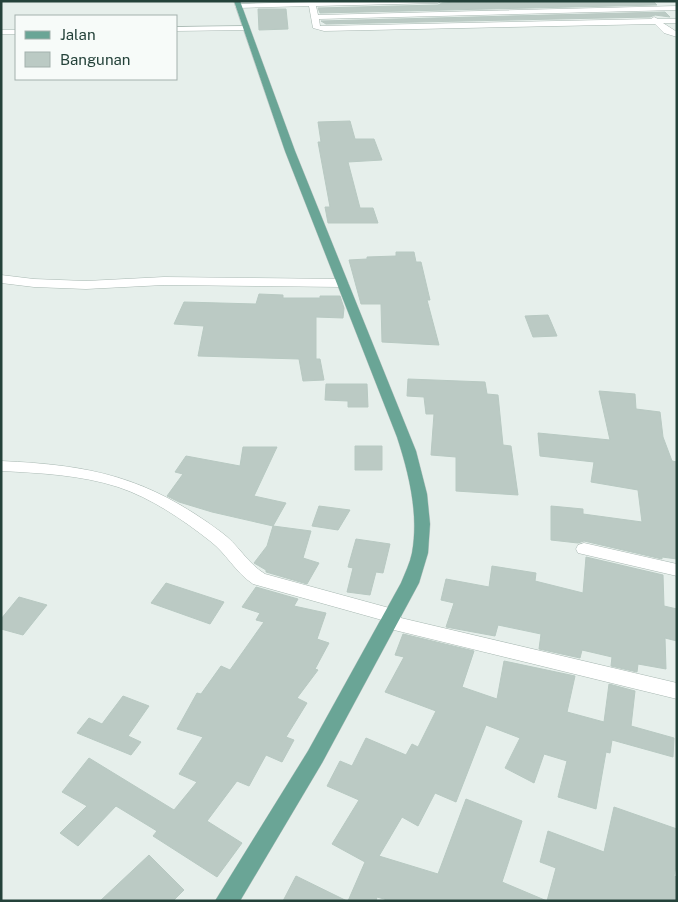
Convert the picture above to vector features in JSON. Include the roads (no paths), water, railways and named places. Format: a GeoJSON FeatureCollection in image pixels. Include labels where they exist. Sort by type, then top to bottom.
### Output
{"type":"FeatureCollection","features":[{"type":"Feature","properties":{"kind":"main road"},"geometry":{"type":"LineString","coordinates":[[227,901],[315,757],[410,583],[420,554],[422,511],[410,455],[290,150],[237,4]]}},
{"type":"Feature","properties":{"kind":"street"},"geometry":{"type":"LineString","coordinates":[[237,4],[438,1]]}},
{"type":"Feature","properties":{"kind":"street"},"geometry":{"type":"LineString","coordinates":[[635,1],[667,31],[677,35]]}},
{"type":"Feature","properties":{"kind":"street"},"geometry":{"type":"LineString","coordinates":[[312,4],[317,28],[324,29],[677,21]]}},
{"type":"Feature","properties":{"kind":"street"},"geometry":{"type":"LineString","coordinates":[[315,17],[457,10],[677,8]]}},
{"type":"Feature","properties":{"kind":"street"},"geometry":{"type":"LineString","coordinates":[[457,10],[467,26]]}},
{"type":"Feature","properties":{"kind":"street"},"geometry":{"type":"LineString","coordinates":[[178,29],[246,28]]}},
{"type":"Feature","properties":{"kind":"street"},"geometry":{"type":"LineString","coordinates":[[1,32],[15,32]]}},
{"type":"Feature","properties":{"kind":"street"},"geometry":{"type":"LineString","coordinates":[[1,279],[86,285],[164,281],[343,283]]}},
{"type":"Feature","properties":{"kind":"street"},"geometry":{"type":"LineString","coordinates":[[1,466],[52,471],[125,484],[168,504],[195,521],[221,540],[249,573],[259,578],[391,619],[677,690]]}},
{"type":"Feature","properties":{"kind":"street"},"geometry":{"type":"LineString","coordinates":[[584,549],[677,570]]}}]}
